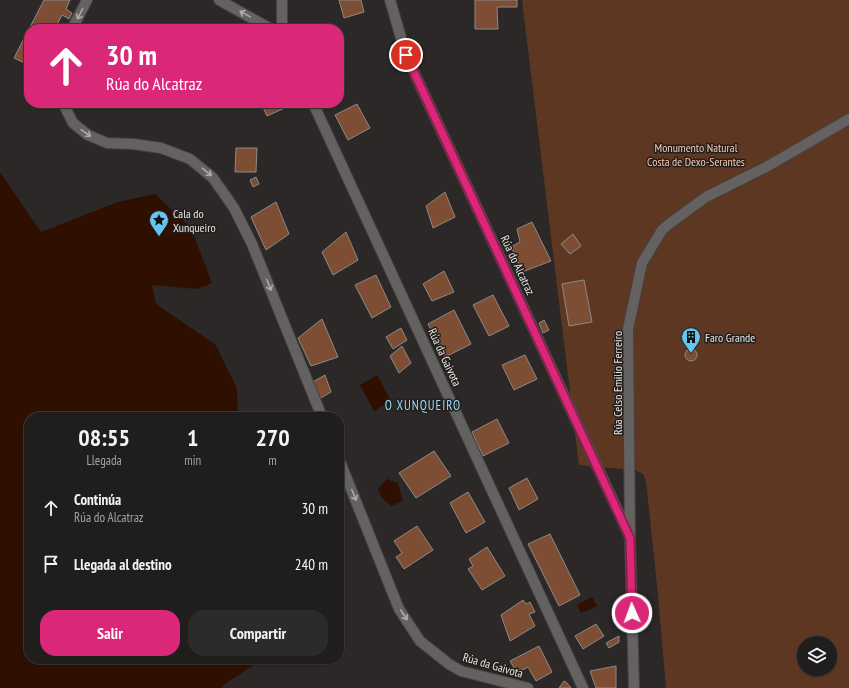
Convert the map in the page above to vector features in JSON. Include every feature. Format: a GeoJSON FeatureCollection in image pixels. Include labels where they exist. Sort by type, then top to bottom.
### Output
{"type":"FeatureCollection","features":[{"type":"Feature","properties":{"kind":"street"},"geometry":{"type":"LineString","coordinates":[[75,24],[87,0]]}},
{"type":"Feature","properties":{"kind":"street"},"geometry":{"type":"LineString","coordinates":[[218,0],[262,24]]}},
{"type":"Feature","properties":{"kind":"street"},"geometry":{"type":"LineString","coordinates":[[282,0],[282,24]]}},
{"type":"Feature","properties":{"kind":"street","name":"Rúa do Alcatraz"},"geometry":{"type":"LineString","coordinates":[[390,0],[406,55],[630,538]]}},
{"type":"Feature","properties":{"kind":"street"},"geometry":{"type":"LineString","coordinates":[[66,108],[73,123],[88,135],[107,143],[133,144],[161,148],[190,159],[214,178],[234,208],[252,244],[320,412]]}},
{"type":"Feature","properties":{"kind":"street","name":"Rúa da Gaivota"},"geometry":{"type":"LineString","coordinates":[[315,108],[582,688]]}},
{"type":"Feature","properties":{"kind":"street","name":"Rúa Celso Emilio Ferreiro"},"geometry":{"type":"LineString","coordinates":[[634,688],[630,538],[628,329],[642,263],[662,230],[706,197],[768,166],[849,119]]}},
{"type":"Feature","properties":{"kind":"street","name":"Rúa da Gaivota"},"geometry":{"type":"LineString","coordinates":[[344,472],[399,609],[420,641],[449,664],[461,671],[528,688]]}},
{"type":"Feature","properties":{"kind":"green space","name":"Monumento Natural Costa de Dexo-Serantes"},"geometry":{"type":"Polygon","coordinates":[[[522,0],[849,0],[849,688],[666,688],[646,481],[643,474],[635,470],[579,465],[522,0]]]}},
{"type":"Feature","properties":{"kind":"shaded area"},"geometry":{"type":"Polygon","coordinates":[[[0,172],[41,232],[118,202],[155,194],[191,228],[212,283],[197,289],[152,285],[156,304],[216,345],[237,389],[238,412],[24,412],[24,664],[255,664],[225,684],[222,688],[0,688],[0,172]]]}},
{"type":"Feature","properties":{"kind":"shaded area"},"geometry":{"type":"Polygon","coordinates":[[[377,375],[391,401],[374,411],[360,385],[377,375]]]}},
{"type":"Feature","properties":{"kind":"shaded area"},"geometry":{"type":"Polygon","coordinates":[[[387,479],[398,483],[403,501],[391,506],[382,498],[378,489],[387,479]]]}},
{"type":"Feature","properties":{"kind":"shaded area"},"geometry":{"type":"Polygon","coordinates":[[[592,597],[597,606],[581,613],[577,605],[592,597]]]}},
{"type":"Feature","properties":{"kind":"building"},"geometry":{"type":"Polygon","coordinates":[[[44,0],[70,0],[66,9],[72,13],[69,19],[62,15],[58,24],[32,24],[44,0]]]}},
{"type":"Feature","properties":{"kind":"building"},"geometry":{"type":"Polygon","coordinates":[[[339,0],[361,0],[364,12],[344,18],[339,0]]]}},
{"type":"Feature","properties":{"kind":"building"},"geometry":{"type":"Polygon","coordinates":[[[475,0],[517,0],[517,7],[497,7],[498,29],[475,29],[475,0]]]}},
{"type":"Feature","properties":{"kind":"building"},"geometry":{"type":"Polygon","coordinates":[[[24,39],[24,63],[14,58],[24,39]]]}},
{"type":"Feature","properties":{"kind":"building"},"geometry":{"type":"Polygon","coordinates":[[[357,104],[370,128],[348,140],[335,115],[357,104]]]}},
{"type":"Feature","properties":{"kind":"building"},"geometry":{"type":"Polygon","coordinates":[[[263,108],[285,108],[267,116],[263,108]]]}},
{"type":"Feature","properties":{"kind":"building"},"geometry":{"type":"Polygon","coordinates":[[[236,148],[257,148],[256,172],[235,172],[236,148]]]}},
{"type":"Feature","properties":{"kind":"building"},"geometry":{"type":"Polygon","coordinates":[[[256,177],[259,184],[253,187],[250,180],[256,177]]]}},
{"type":"Feature","properties":{"kind":"building"},"geometry":{"type":"Polygon","coordinates":[[[445,192],[455,217],[433,228],[426,206],[445,192]]]}},
{"type":"Feature","properties":{"kind":"building"},"geometry":{"type":"Polygon","coordinates":[[[276,202],[289,234],[266,250],[251,217],[276,202]]]}},
{"type":"Feature","properties":{"kind":"building"},"geometry":{"type":"Polygon","coordinates":[[[532,222],[551,261],[522,272],[511,247],[520,242],[517,229],[532,222]]]}},
{"type":"Feature","properties":{"kind":"building"},"geometry":{"type":"Polygon","coordinates":[[[346,232],[358,260],[333,275],[322,252],[346,232]]]}},
{"type":"Feature","properties":{"kind":"building"},"geometry":{"type":"Polygon","coordinates":[[[573,234],[581,246],[570,254],[561,244],[573,234]]]}},
{"type":"Feature","properties":{"kind":"building"},"geometry":{"type":"Polygon","coordinates":[[[444,271],[454,292],[432,301],[423,284],[444,271]]]}},
{"type":"Feature","properties":{"kind":"building"},"geometry":{"type":"Polygon","coordinates":[[[376,275],[391,307],[372,318],[355,285],[376,275]]]}},
{"type":"Feature","properties":{"kind":"building"},"geometry":{"type":"Polygon","coordinates":[[[584,280],[592,322],[569,326],[562,284],[584,280]]]}},
{"type":"Feature","properties":{"kind":"building"},"geometry":{"type":"Polygon","coordinates":[[[493,295],[509,326],[489,336],[473,305],[493,295]]]}},
{"type":"Feature","properties":{"kind":"building"},"geometry":{"type":"Polygon","coordinates":[[[454,310],[471,344],[445,357],[428,324],[454,310]]]}},
{"type":"Feature","properties":{"kind":"building"},"geometry":{"type":"Polygon","coordinates":[[[322,319],[338,357],[311,366],[298,338],[322,319]]]}},
{"type":"Feature","properties":{"kind":"building"},"geometry":{"type":"Polygon","coordinates":[[[544,320],[549,330],[543,333],[539,323],[544,320]]]}},
{"type":"Feature","properties":{"kind":"building"},"geometry":{"type":"Polygon","coordinates":[[[401,328],[407,340],[393,349],[386,337],[401,328]]]}},
{"type":"Feature","properties":{"kind":"building"},"geometry":{"type":"Polygon","coordinates":[[[402,346],[411,363],[399,373],[390,356],[402,346]]]}},
{"type":"Feature","properties":{"kind":"building","name":"Faro Grande"},"geometry":{"type":"Polygon","coordinates":[[[691,349],[695,351],[697,355],[695,359],[691,361],[687,359],[685,355],[687,351],[691,349]]]}},
{"type":"Feature","properties":{"kind":"building"},"geometry":{"type":"Polygon","coordinates":[[[525,355],[537,379],[514,390],[502,365],[525,355]]]}},
{"type":"Feature","properties":{"kind":"building"},"geometry":{"type":"Polygon","coordinates":[[[325,375],[331,392],[319,399],[311,383],[325,375]]]}},
{"type":"Feature","properties":{"kind":"building"},"geometry":{"type":"Polygon","coordinates":[[[497,419],[509,443],[483,456],[472,432],[497,419]]]}},
{"type":"Feature","properties":{"kind":"building"},"geometry":{"type":"Polygon","coordinates":[[[434,451],[451,476],[416,498],[399,473],[434,451]]]}},
{"type":"Feature","properties":{"kind":"building"},"geometry":{"type":"Polygon","coordinates":[[[527,478],[538,499],[519,510],[509,488],[527,478]]]}},
{"type":"Feature","properties":{"kind":"building"},"geometry":{"type":"Polygon","coordinates":[[[468,492],[485,522],[466,533],[450,503],[468,492]]]}},
{"type":"Feature","properties":{"kind":"building"},"geometry":{"type":"Polygon","coordinates":[[[417,526],[433,550],[404,569],[396,557],[402,553],[394,541],[417,526]]]}},
{"type":"Feature","properties":{"kind":"building"},"geometry":{"type":"Polygon","coordinates":[[[550,534],[580,595],[559,606],[528,544],[550,534]]]}},
{"type":"Feature","properties":{"kind":"building"},"geometry":{"type":"Polygon","coordinates":[[[487,547],[505,576],[482,590],[468,569],[473,566],[469,559],[487,547]]]}},
{"type":"Feature","properties":{"kind":"building"},"geometry":{"type":"Polygon","coordinates":[[[523,600],[526,604],[530,602],[535,612],[529,614],[535,626],[510,641],[501,615],[523,600]]]}},
{"type":"Feature","properties":{"kind":"building"},"geometry":{"type":"Polygon","coordinates":[[[596,624],[604,636],[583,649],[575,636],[596,624]]]}},
{"type":"Feature","properties":{"kind":"building"},"geometry":{"type":"Polygon","coordinates":[[[619,636],[619,642],[609,648],[606,643],[619,636]]]}},
{"type":"Feature","properties":{"kind":"building"},"geometry":{"type":"Polygon","coordinates":[[[539,646],[552,672],[536,681],[528,667],[517,673],[510,661],[539,646]]]}},
{"type":"Feature","properties":{"kind":"building"},"geometry":{"type":"Polygon","coordinates":[[[616,666],[616,688],[596,688],[590,671],[616,666]]]}},
{"type":"Feature","properties":{"kind":"building"},"geometry":{"type":"Polygon","coordinates":[[[564,681],[567,683],[571,688],[559,688],[564,681]]]}},
{"type":"Feature","properties":{"kind":"place","name":"Cala do Xunqueiro"},"geometry":{"type":"Point","coordinates":[159,237]}},
{"type":"Feature","properties":{"kind":"place","name":"Faro Grande"},"geometry":{"type":"Point","coordinates":[691,354]}},
{"type":"Feature","properties":{"kind":"district","name":"O XUNQUEIRO"},"geometry":{"type":"Point","coordinates":[423,405]}},
{"type":"Feature","properties":{"kind":"route"},"geometry":{"type":"LineString","coordinates":[[406,55],[630,538],[632,613]]}}]}
